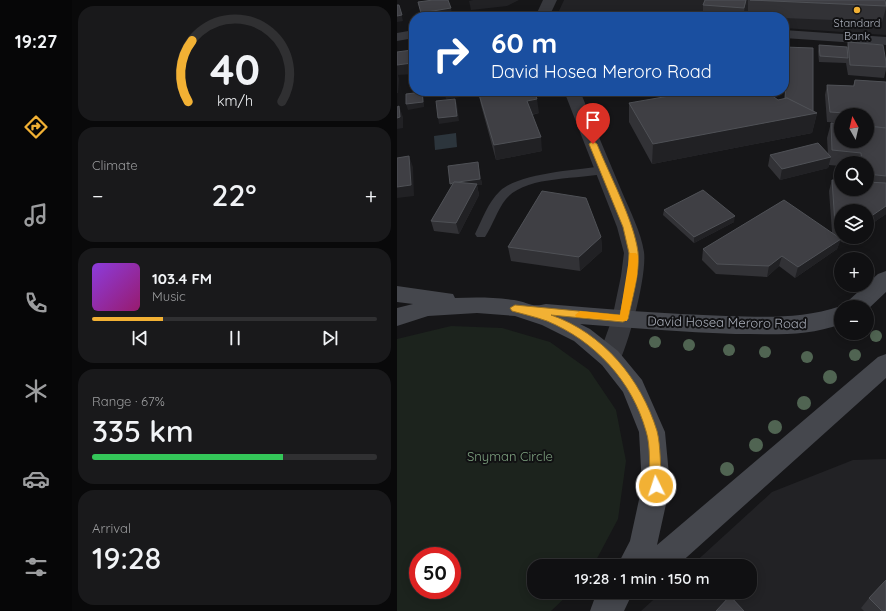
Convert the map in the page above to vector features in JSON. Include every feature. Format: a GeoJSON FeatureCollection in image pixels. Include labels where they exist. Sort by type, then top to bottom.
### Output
{"type":"FeatureCollection","features":[{"type":"Feature","properties":{"kind":"main road"},"geometry":{"type":"LineString","coordinates":[[864,300],[886,279]]}},
{"type":"Feature","properties":{"kind":"main road"},"geometry":{"type":"LineString","coordinates":[[397,294],[515,308],[550,319],[582,335],[610,358],[633,387],[652,432],[656,486],[643,545],[636,559]]}},
{"type":"Feature","properties":{"kind":"main road"},"geometry":{"type":"LineString","coordinates":[[397,317],[428,308],[477,304]]}},
{"type":"Feature","properties":{"kind":"main road","name":"David Hosea Meroro Road"},"geometry":{"type":"LineString","coordinates":[[515,308],[623,319],[697,324],[791,326],[821,323],[834,318]]}},
{"type":"Feature","properties":{"kind":"main road"},"geometry":{"type":"LineString","coordinates":[[663,559],[886,364]]}},
{"type":"Feature","properties":{"kind":"street"},"geometry":{"type":"LineString","coordinates":[[545,12],[550,0]]}},
{"type":"Feature","properties":{"kind":"street"},"geometry":{"type":"LineString","coordinates":[[789,34],[886,40]]}},
{"type":"Feature","properties":{"kind":"street"},"geometry":{"type":"LineString","coordinates":[[397,37],[409,35]]}},
{"type":"Feature","properties":{"kind":"street"},"geometry":{"type":"LineString","coordinates":[[573,96],[627,227],[634,253],[632,276],[623,319],[610,358]]}},
{"type":"Feature","properties":{"kind":"lane"},"geometry":{"type":"LineString","coordinates":[[481,234],[504,194],[517,186],[559,176],[604,170]]}},
{"type":"Feature","properties":{"kind":"shaded area"},"geometry":{"type":"Polygon","coordinates":[[[564,0],[886,0],[886,35],[789,28],[789,12],[558,12],[564,0]]]}},
{"type":"Feature","properties":{"kind":"shaded area"},"geometry":{"type":"Polygon","coordinates":[[[456,133],[457,147],[435,150],[434,136],[456,133]]]}},
{"type":"Feature","properties":{"kind":"shaded area"},"geometry":{"type":"Polygon","coordinates":[[[886,459],[886,611],[641,611],[654,599],[757,599],[757,559],[699,559],[772,492],[853,460],[886,459]]]}},
{"type":"Feature","properties":{"kind":"green space","name":"Snyman Circle"},"geometry":{"type":"Polygon","coordinates":[[[451,326],[502,328],[550,342],[589,370],[616,410],[626,461],[618,519],[597,559],[527,559],[527,599],[564,599],[551,611],[397,611],[397,339],[451,326]]]}},
{"type":"Feature","properties":{"kind":"building"},"geometry":{"type":"Polygon","coordinates":[[[448,0],[451,8],[421,12],[418,2],[448,0]]]}},
{"type":"Feature","properties":{"kind":"building"},"geometry":{"type":"Polygon","coordinates":[[[705,0],[746,0],[744,8],[703,5],[705,0]]]}},
{"type":"Feature","properties":{"kind":"building"},"geometry":{"type":"Polygon","coordinates":[[[750,0],[885,0],[886,6],[750,0]]]}},
{"type":"Feature","properties":{"kind":"building"},"geometry":{"type":"Polygon","coordinates":[[[397,5],[399,5],[402,15],[397,16],[397,5]]]}},
{"type":"Feature","properties":{"kind":"building"},"geometry":{"type":"Polygon","coordinates":[[[848,42],[883,45],[886,67],[850,65],[848,42]]]}},
{"type":"Feature","properties":{"kind":"building"},"geometry":{"type":"Polygon","coordinates":[[[819,45],[847,47],[848,58],[820,56],[819,45]]]}},
{"type":"Feature","properties":{"kind":"building"},"geometry":{"type":"Polygon","coordinates":[[[789,47],[813,48],[813,112],[785,98],[785,96],[789,96],[789,47]]]}},
{"type":"Feature","properties":{"kind":"building"},"geometry":{"type":"Polygon","coordinates":[[[409,50],[409,63],[397,65],[397,52],[409,50]]]}},
{"type":"Feature","properties":{"kind":"building"},"geometry":{"type":"Polygon","coordinates":[[[855,80],[886,82],[886,128],[874,127],[874,108],[834,108],[834,112],[830,112],[827,85],[854,86],[855,80]]]}},
{"type":"Feature","properties":{"kind":"building"},"geometry":{"type":"Polygon","coordinates":[[[406,94],[409,94],[409,96],[422,96],[423,102],[406,104],[406,94]]]}},
{"type":"Feature","properties":{"kind":"building"},"geometry":{"type":"Polygon","coordinates":[[[479,96],[536,96],[537,99],[527,101],[541,137],[494,145],[479,96]]]}},
{"type":"Feature","properties":{"kind":"building"},"geometry":{"type":"Polygon","coordinates":[[[669,96],[773,96],[778,100],[787,98],[817,113],[653,144],[629,103],[669,96]]]}},
{"type":"Feature","properties":{"kind":"building"},"geometry":{"type":"Polygon","coordinates":[[[455,99],[457,116],[438,118],[436,101],[455,99]]]}},
{"type":"Feature","properties":{"kind":"building"},"geometry":{"type":"Polygon","coordinates":[[[399,106],[400,117],[397,118],[397,107],[399,106]]]}},
{"type":"Feature","properties":{"kind":"building"},"geometry":{"type":"Polygon","coordinates":[[[831,123],[834,123],[834,148],[874,148],[874,127],[886,128],[886,176],[874,175],[874,156],[861,156],[861,153],[832,150],[831,123]]]}},
{"type":"Feature","properties":{"kind":"building"},"geometry":{"type":"Polygon","coordinates":[[[818,143],[831,157],[782,169],[770,155],[818,143]]]}},
{"type":"Feature","properties":{"kind":"building"},"geometry":{"type":"Polygon","coordinates":[[[409,156],[411,185],[397,187],[397,158],[409,156]]]}},
{"type":"Feature","properties":{"kind":"building"},"geometry":{"type":"Polygon","coordinates":[[[478,162],[480,179],[454,182],[450,184],[448,166],[478,162]]]}},
{"type":"Feature","properties":{"kind":"building"},"geometry":{"type":"Polygon","coordinates":[[[832,180],[834,180],[834,196],[874,196],[874,182],[886,183],[886,206],[874,214],[874,204],[834,204],[834,209],[832,180]]]}},
{"type":"Feature","properties":{"kind":"building"},"geometry":{"type":"Polygon","coordinates":[[[454,182],[477,184],[456,223],[431,221],[454,182]]]}},
{"type":"Feature","properties":{"kind":"building"},"geometry":{"type":"Polygon","coordinates":[[[703,190],[735,216],[694,237],[664,210],[703,190]]]}},
{"type":"Feature","properties":{"kind":"building"},"geometry":{"type":"Polygon","coordinates":[[[542,191],[586,198],[601,237],[579,257],[508,247],[542,191]]]}},
{"type":"Feature","properties":{"kind":"building"},"geometry":{"type":"Polygon","coordinates":[[[784,200],[834,234],[834,244],[798,267],[782,256],[769,266],[717,264],[703,249],[784,200]]]}},
{"type":"Feature","properties":{"kind":"building"},"geometry":{"type":"Polygon","coordinates":[[[886,580],[886,611],[882,611],[869,598],[886,580]]]}},
{"type":"Feature","properties":{"kind":"building"},"geometry":{"type":"Polygon","coordinates":[[[727,599],[733,599],[744,611],[716,611],[727,599]]]}},
{"type":"Feature","properties":{"kind":"slow traffic"},"geometry":{"type":"LineString","coordinates":[[580,315],[623,319],[632,276],[633,256]]}},
{"type":"Feature","properties":{"kind":"place","name":"Standard Bank"},"geometry":{"type":"Point","coordinates":[857,10]}},
{"type":"Feature","properties":{"kind":"route"},"geometry":{"type":"LineString","coordinates":[[593,144],[627,227],[634,253],[632,276],[623,319],[515,308],[550,319],[582,335],[610,358],[633,387],[652,432],[656,486]]}}]}
